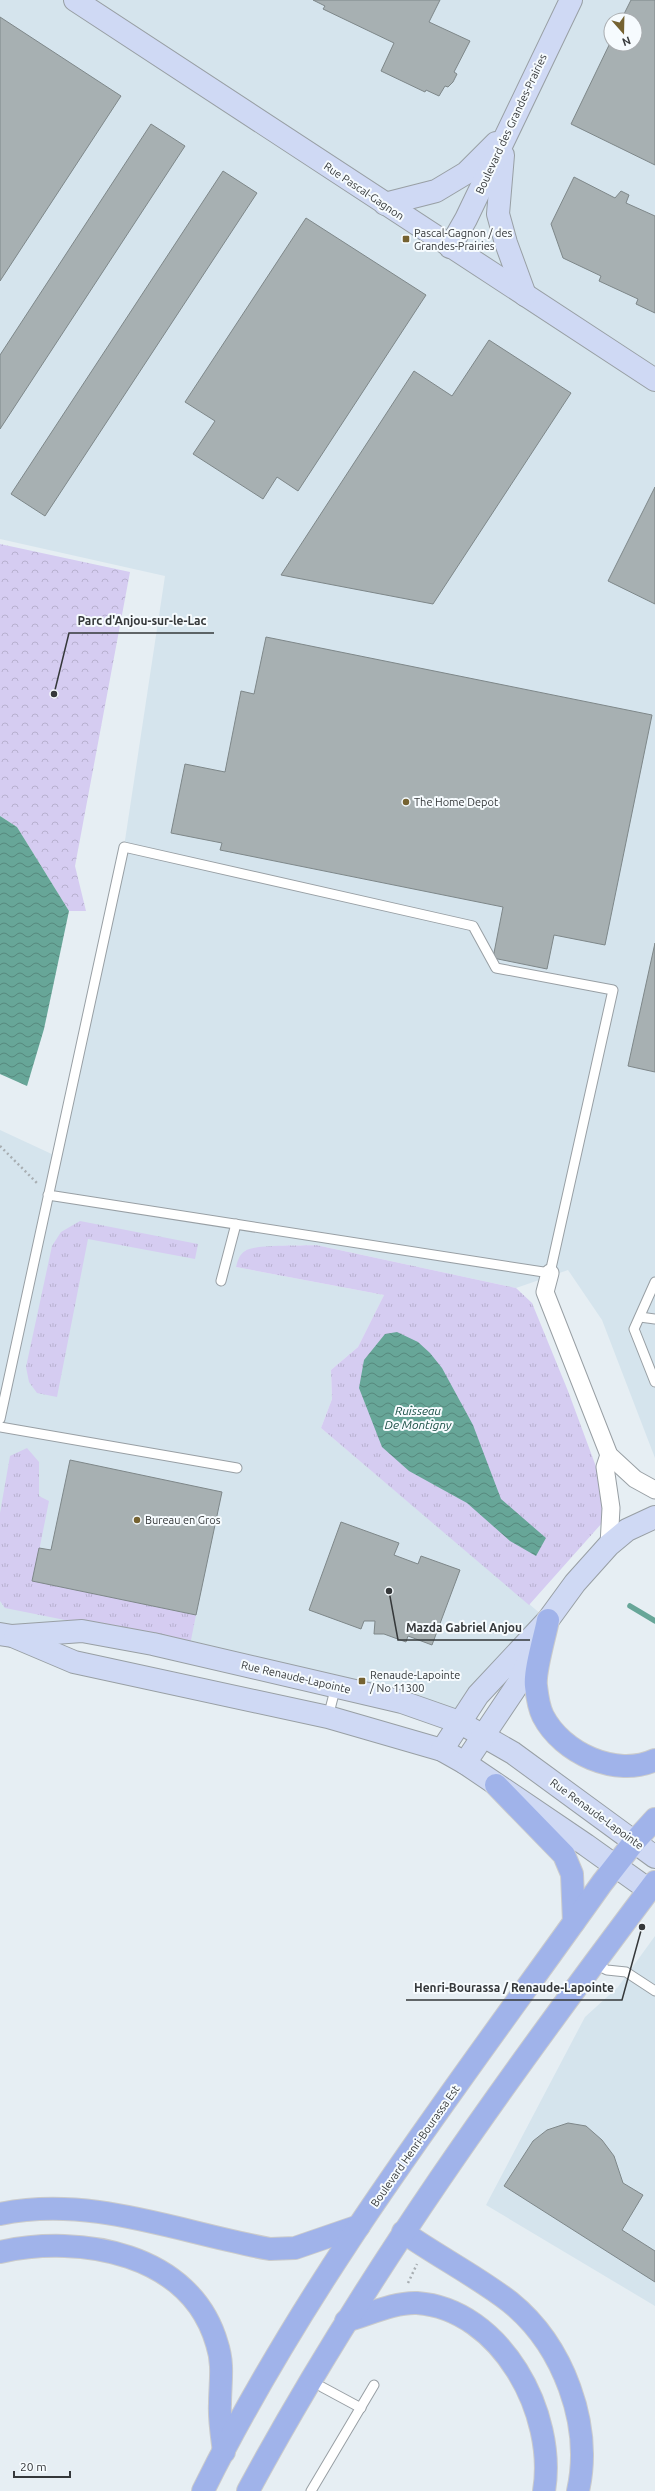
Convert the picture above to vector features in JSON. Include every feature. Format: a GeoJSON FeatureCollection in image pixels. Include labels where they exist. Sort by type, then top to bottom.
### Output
{"type":"FeatureCollection","features":[{"type":"Feature","properties":{"kind":"main road"},"geometry":{"type":"LineString","coordinates":[[548,1620],[535,1685],[543,1715],[560,1740],[587,1757],[620,1766],[655,1760]]}},
{"type":"Feature","properties":{"kind":"main road"},"geometry":{"type":"LineString","coordinates":[[496,1785],[564,1855],[572,1874],[574,1922]]}},
{"type":"Feature","properties":{"kind":"main road","name":"Boulevard Henri-Bourassa Est"},"geometry":{"type":"LineString","coordinates":[[203,2491],[256,2392],[359,2226],[574,1922],[634,1842],[655,1819]]}},
{"type":"Feature","properties":{"kind":"main road"},"geometry":{"type":"LineString","coordinates":[[248,2491],[297,2401],[403,2232],[487,2112],[595,1964],[653,1890]]}},
{"type":"Feature","properties":{"kind":"main road"},"geometry":{"type":"LineString","coordinates":[[0,2214],[31,2209],[88,2209],[270,2249],[295,2248],[359,2226]]}},
{"type":"Feature","properties":{"kind":"main road"},"geometry":{"type":"LineString","coordinates":[[403,2232],[510,2302],[536,2330],[551,2352],[566,2378],[578,2420],[581,2458],[578,2491]]}},
{"type":"Feature","properties":{"kind":"main road"},"geometry":{"type":"LineString","coordinates":[[0,2252],[41,2246],[83,2247],[106,2251],[144,2263],[174,2279],[198,2304],[210,2324],[218,2345],[222,2373],[220,2404],[224,2452]]}},
{"type":"Feature","properties":{"kind":"main road"},"geometry":{"type":"LineString","coordinates":[[346,2321],[396,2306],[415,2303],[443,2309],[466,2321],[486,2336],[519,2373],[534,2402],[545,2449],[544,2491]]}},
{"type":"Feature","properties":{"kind":"street","name":"Rue Pascal-Gagnon"},"geometry":{"type":"LineString","coordinates":[[75,0],[655,380]]}},
{"type":"Feature","properties":{"kind":"street","name":"Boulevard des Grandes-Prairies"},"geometry":{"type":"LineString","coordinates":[[450,247],[571,0]]}},
{"type":"Feature","properties":{"kind":"street"},"geometry":{"type":"LineString","coordinates":[[385,204],[436,191],[466,173],[506,134]]}},
{"type":"Feature","properties":{"kind":"street"},"geometry":{"type":"LineString","coordinates":[[506,134],[500,174],[498,214],[506,243],[526,295]]}},
{"type":"Feature","properties":{"kind":"street"},"geometry":{"type":"LineString","coordinates":[[550,1273],[545,1292],[608,1455],[635,1479],[655,1490]]}},
{"type":"Feature","properties":{"kind":"street"},"geometry":{"type":"LineString","coordinates":[[608,1455],[605,1467],[611,1508],[609,1545]]}},
{"type":"Feature","properties":{"kind":"street"},"geometry":{"type":"LineString","coordinates":[[442,1750],[459,1722],[499,1671],[548,1620],[575,1583],[609,1545],[627,1530],[655,1517]]}},
{"type":"Feature","properties":{"kind":"street"},"geometry":{"type":"LineString","coordinates":[[465,1763],[518,1684],[548,1620]]}},
{"type":"Feature","properties":{"kind":"street","name":"Rue Renaude-Lapointe"},"geometry":{"type":"LineString","coordinates":[[6,1635],[82,1631],[153,1644],[402,1702],[459,1722],[484,1736],[535,1769],[655,1857]]}},
{"type":"Feature","properties":{"kind":"street","name":"Rue Renaude-Lapointe"},"geometry":{"type":"LineString","coordinates":[[6,1635],[74,1662],[328,1717],[442,1750],[465,1763],[653,1890]]}},
{"type":"Feature","properties":{"kind":"lane"},"geometry":{"type":"LineString","coordinates":[[0,1419],[48,1195],[124,847],[473,926],[496,968],[613,990],[550,1273],[48,1195]]}},
{"type":"Feature","properties":{"kind":"lane"},"geometry":{"type":"LineString","coordinates":[[221,1280],[236,1224]]}},
{"type":"Feature","properties":{"kind":"lane"},"geometry":{"type":"LineString","coordinates":[[655,1282],[634,1329],[655,1382]]}},
{"type":"Feature","properties":{"kind":"lane"},"geometry":{"type":"LineString","coordinates":[[640,1317],[655,1319]]}},
{"type":"Feature","properties":{"kind":"lane"},"geometry":{"type":"LineString","coordinates":[[0,1427],[236,1468]]}},
{"type":"Feature","properties":{"kind":"lane"},"geometry":{"type":"LineString","coordinates":[[328,1717],[336,1686]]}},
{"type":"Feature","properties":{"kind":"lane"},"geometry":{"type":"LineString","coordinates":[[595,1964],[607,1970],[626,1972],[655,1991]]}},
{"type":"Feature","properties":{"kind":"lane"},"geometry":{"type":"LineString","coordinates":[[311,2491],[374,2386]]}},
{"type":"Feature","properties":{"kind":"lane"},"geometry":{"type":"LineString","coordinates":[[322,2387],[361,2408]]}},
{"type":"Feature","properties":{"kind":"path"},"geometry":{"type":"LineString","coordinates":[[0,1146],[48,1195]]}},
{"type":"Feature","properties":{"kind":"path"},"geometry":{"type":"LineString","coordinates":[[405,2288],[418,2262]]}},
{"type":"Feature","properties":{"kind":"shaded area"},"geometry":{"type":"Polygon","coordinates":[[[0,0],[655,0],[655,1458],[602,1320],[568,1270],[516,1288],[316,1245],[277,1246],[246,1250],[236,1267],[384,1295],[358,1347],[331,1370],[332,1399],[321,1428],[548,1620],[459,1722],[153,1644],[0,1634],[0,1130],[56,1156],[124,847],[165,576],[0,539],[0,0]]]}},
{"type":"Feature","properties":{"kind":"shaded area"},"geometry":{"type":"Polygon","coordinates":[[[655,1936],[655,2306],[486,2205],[585,2017],[618,1987],[655,1936]]]}},
{"type":"Feature","properties":{"kind":"green space"},"geometry":{"type":"Polygon","coordinates":[[[0,544],[130,572],[75,866],[86,911],[69,911],[17,827],[0,816],[0,544]]]}},
{"type":"Feature","properties":{"kind":"green space"},"geometry":{"type":"Polygon","coordinates":[[[80,1221],[198,1244],[195,1259],[88,1239],[57,1397],[37,1393],[29,1382],[26,1367],[52,1246],[61,1232],[80,1221]]]}},
{"type":"Feature","properties":{"kind":"green space"},"geometry":{"type":"Polygon","coordinates":[[[316,1245],[516,1288],[532,1303],[568,1391],[605,1491],[602,1523],[529,1605],[321,1428],[332,1399],[331,1370],[358,1347],[384,1295],[236,1267],[241,1254],[250,1249],[268,1246],[316,1245]]]}},
{"type":"Feature","properties":{"kind":"green space"},"geometry":{"type":"Polygon","coordinates":[[[27,1448],[39,1462],[39,1496],[49,1501],[33,1581],[196,1615],[190,1645],[5,1608],[0,1601],[0,1513],[10,1456],[27,1448]]]}},
{"type":"Feature","properties":{"kind":"water"},"geometry":{"type":"Polygon","coordinates":[[[0,816],[17,827],[69,911],[44,1029],[27,1086],[0,1074],[0,816]]]}},
{"type":"Feature","properties":{"kind":"water","name":"Ruisseau De Montigny"},"geometry":{"type":"Polygon","coordinates":[[[397,1332],[418,1342],[430,1353],[442,1368],[473,1425],[501,1499],[546,1538],[536,1556],[510,1541],[467,1503],[409,1471],[382,1447],[359,1388],[364,1360],[385,1334],[397,1332]]]}},
{"type":"Feature","properties":{"kind":"building"},"geometry":{"type":"Polygon","coordinates":[[[313,0],[440,0],[429,22],[470,41],[454,72],[457,74],[453,82],[448,87],[445,86],[439,96],[426,90],[425,92],[381,71],[394,43],[323,9],[325,6],[313,0]]]}},
{"type":"Feature","properties":{"kind":"building"},"geometry":{"type":"Polygon","coordinates":[[[631,0],[655,0],[655,165],[571,124],[606,52],[643,52],[643,12],[625,12],[631,0]]]}},
{"type":"Feature","properties":{"kind":"building"},"geometry":{"type":"Polygon","coordinates":[[[0,17],[121,96],[0,281],[0,17]]]}},
{"type":"Feature","properties":{"kind":"building"},"geometry":{"type":"Polygon","coordinates":[[[151,124],[185,146],[0,429],[0,355],[151,124]]]}},
{"type":"Feature","properties":{"kind":"building"},"geometry":{"type":"Polygon","coordinates":[[[223,171],[257,193],[45,516],[11,494],[223,171]]]}},
{"type":"Feature","properties":{"kind":"building"},"geometry":{"type":"Polygon","coordinates":[[[574,177],[615,198],[621,191],[629,195],[626,203],[655,216],[655,313],[636,304],[638,299],[599,281],[601,276],[563,258],[551,224],[574,177]]]}},
{"type":"Feature","properties":{"kind":"building"},"geometry":{"type":"Polygon","coordinates":[[[306,218],[426,295],[298,491],[277,477],[263,499],[193,454],[215,421],[185,402],[306,218]]]}},
{"type":"Feature","properties":{"kind":"building"},"geometry":{"type":"Polygon","coordinates":[[[489,340],[571,393],[433,604],[281,575],[414,371],[452,396],[489,340]]]}},
{"type":"Feature","properties":{"kind":"building"},"geometry":{"type":"Polygon","coordinates":[[[655,487],[655,604],[608,581],[655,487]]]}},
{"type":"Feature","properties":{"kind":"building","name":"The Home Depot"},"geometry":{"type":"Polygon","coordinates":[[[266,637],[652,715],[605,945],[554,935],[547,969],[493,958],[503,907],[220,850],[222,843],[171,833],[185,764],[225,772],[241,691],[254,694],[266,637]]]}},
{"type":"Feature","properties":{"kind":"building"},"geometry":{"type":"Polygon","coordinates":[[[655,943],[655,1072],[628,1066],[655,943]]]}},
{"type":"Feature","properties":{"kind":"building","name":"Bureau en Gros"},"geometry":{"type":"Polygon","coordinates":[[[70,1460],[222,1492],[196,1615],[32,1581],[39,1548],[51,1550],[70,1460]]]}},
{"type":"Feature","properties":{"kind":"building"},"geometry":{"type":"Polygon","coordinates":[[[341,1522],[399,1543],[394,1555],[418,1564],[421,1556],[460,1570],[432,1645],[408,1636],[406,1642],[384,1634],[374,1634],[375,1621],[364,1621],[361,1629],[309,1610],[341,1522]]]}},
{"type":"Feature","properties":{"kind":"building"},"geometry":{"type":"Polygon","coordinates":[[[568,2123],[586,2126],[602,2140],[614,2156],[623,2183],[643,2195],[622,2230],[655,2251],[655,2282],[504,2186],[533,2141],[547,2130],[568,2123]]]}},
{"type":"Feature","properties":{"kind":"waterway","name":"Ruisseau De Montigny"},"geometry":{"type":"LineString","coordinates":[[630,1606],[655,1621]]}},
{"type":"Feature","properties":{"kind":"place","name":"Pascal-Gagnon / des Grandes-Prairies"},"geometry":{"type":"Point","coordinates":[406,239]}},
{"type":"Feature","properties":{"kind":"place","name":"Parc d'Anjou-sur-le-Lac"},"geometry":{"type":"Point","coordinates":[54,694]}},
{"type":"Feature","properties":{"kind":"place","name":"The Home Depot"},"geometry":{"type":"Point","coordinates":[406,802]}},
{"type":"Feature","properties":{"kind":"place","name":"Bureau en Gros"},"geometry":{"type":"Point","coordinates":[137,1520]}},
{"type":"Feature","properties":{"kind":"place","name":"Mazda Gabriel Anjou"},"geometry":{"type":"Point","coordinates":[389,1591]}},
{"type":"Feature","properties":{"kind":"place","name":"Renaude-Lapointe / No 11300"},"geometry":{"type":"Point","coordinates":[362,1681]}},
{"type":"Feature","properties":{"kind":"place","name":"Henri-Bourassa / Renaude-Lapointe"},"geometry":{"type":"Point","coordinates":[642,1927]}}]}
